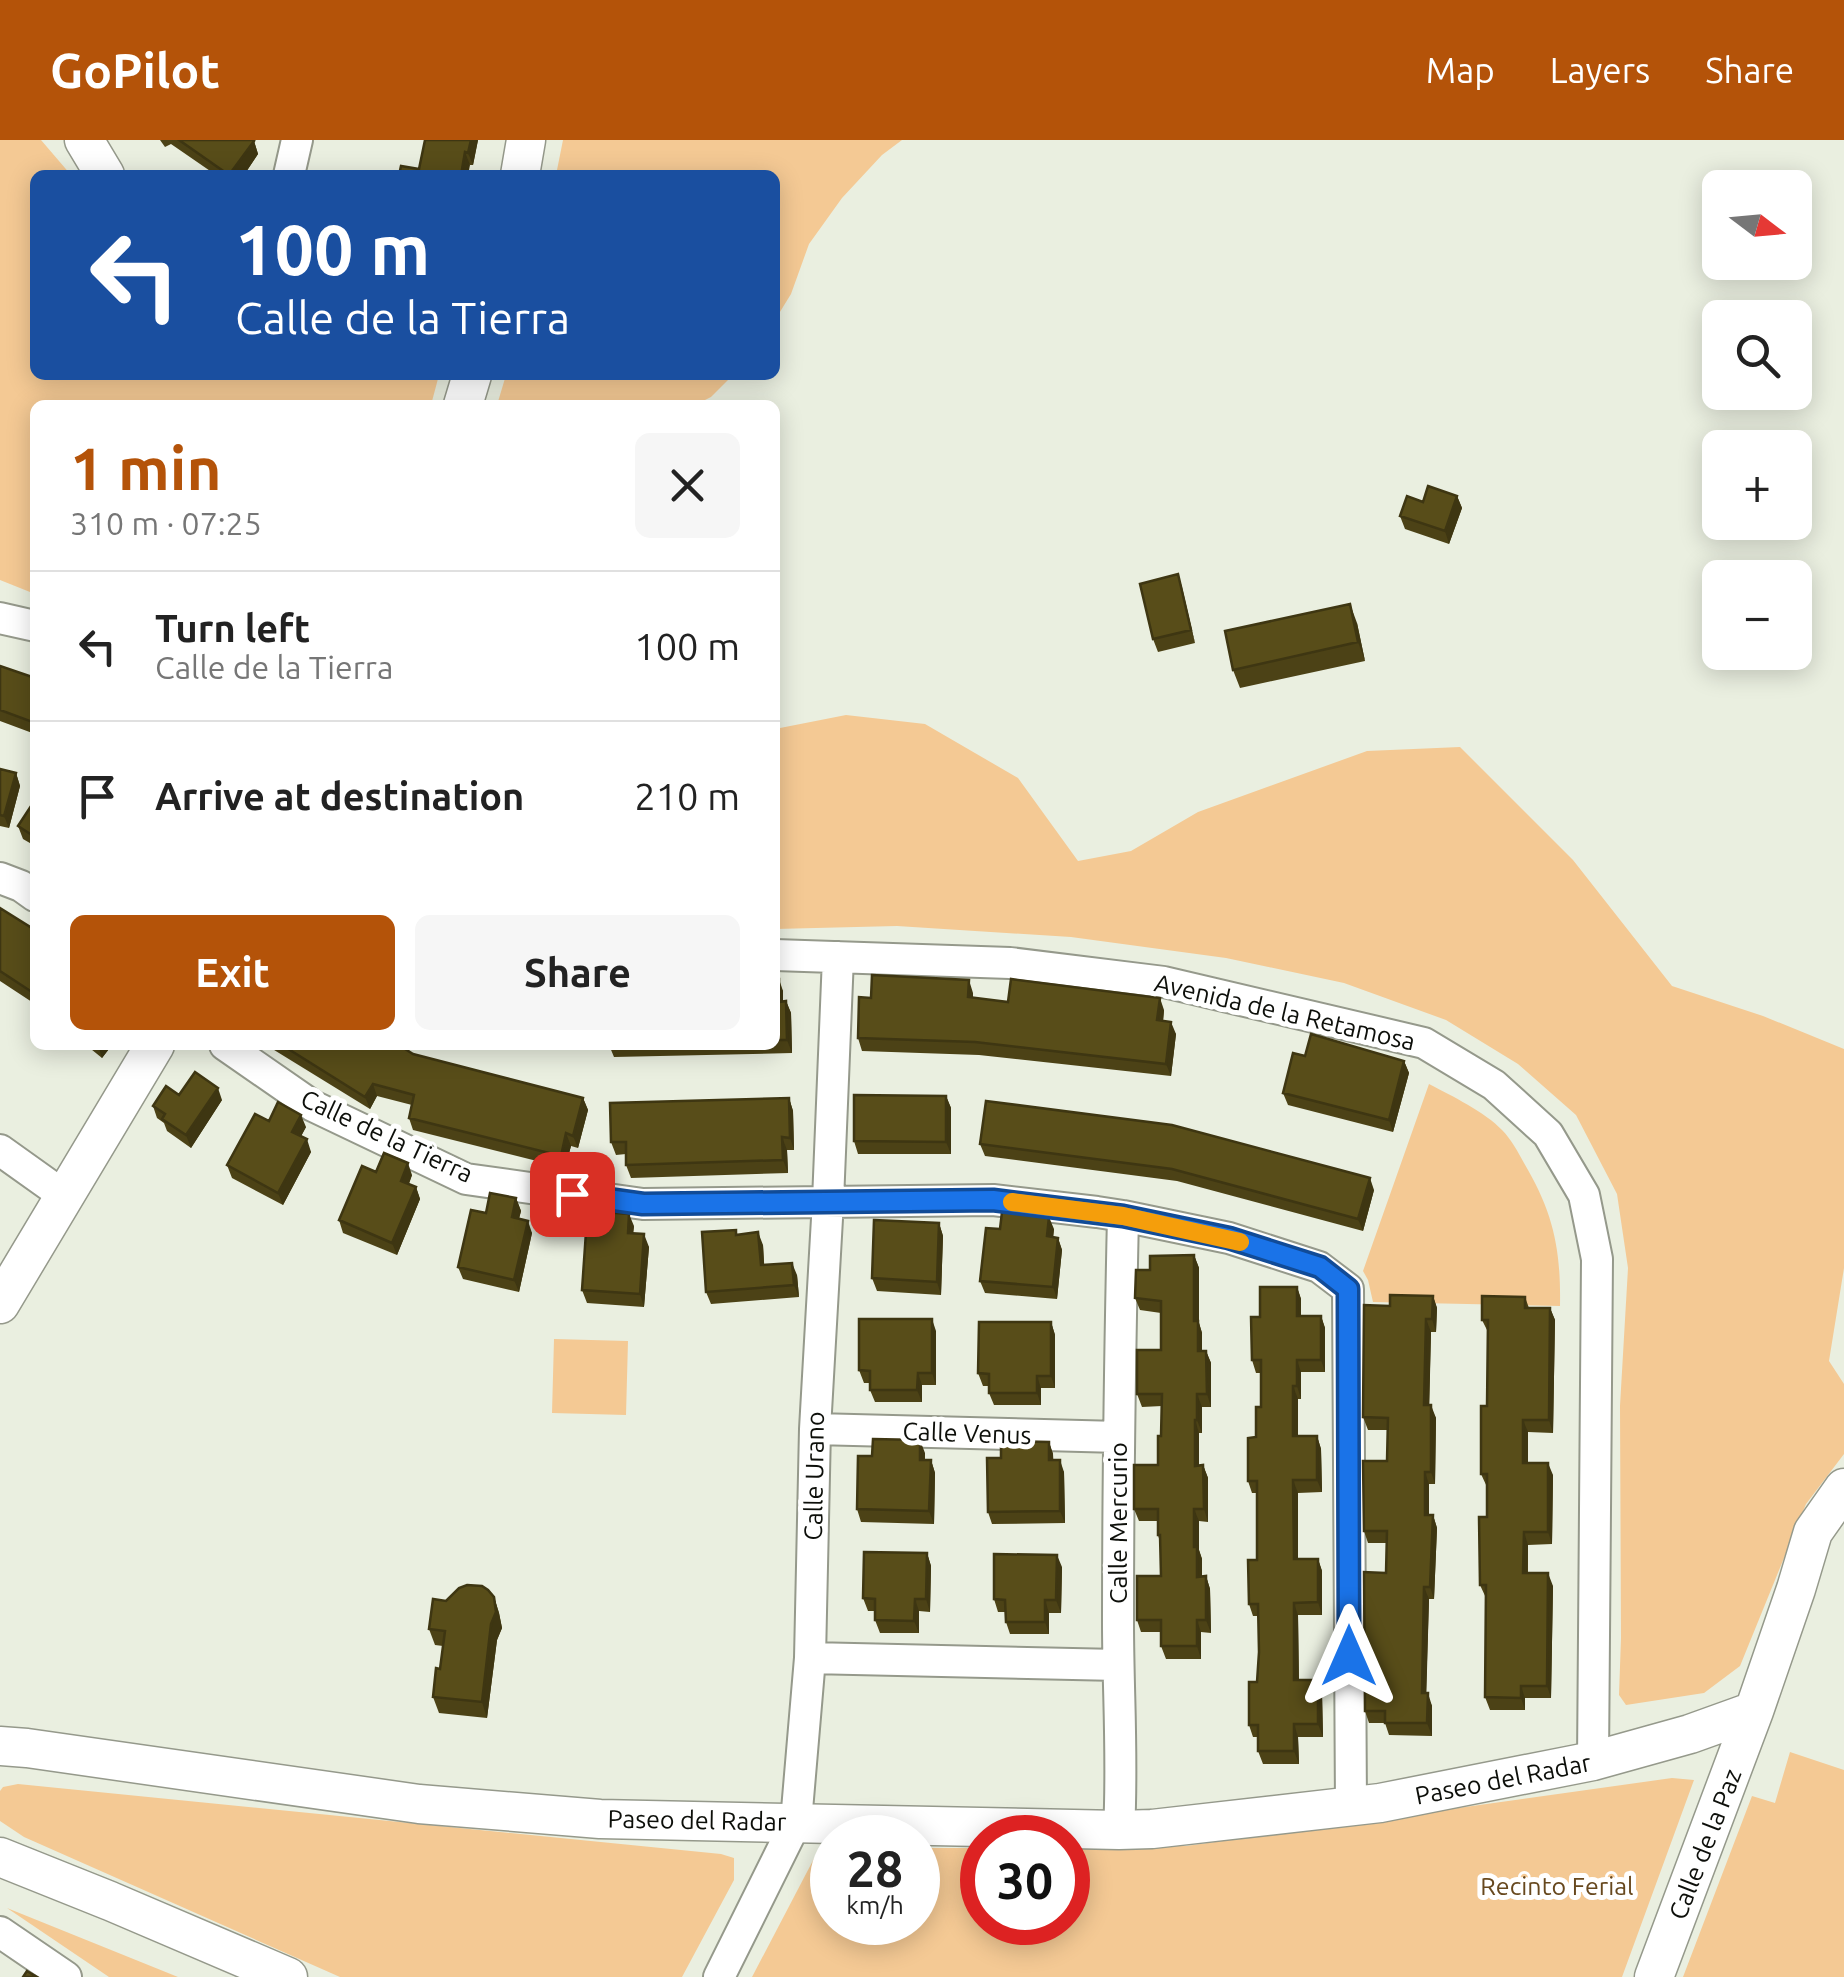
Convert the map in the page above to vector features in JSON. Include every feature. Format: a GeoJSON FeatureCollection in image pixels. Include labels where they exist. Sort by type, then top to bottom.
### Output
{"type":"FeatureCollection","features":[{"type":"Feature","properties":{"kind":"street"},"geometry":{"type":"LineString","coordinates":[[84,140],[102,170]]}},
{"type":"Feature","properties":{"kind":"street"},"geometry":{"type":"LineString","coordinates":[[290,170],[298,140]]}},
{"type":"Feature","properties":{"kind":"street"},"geometry":{"type":"LineString","coordinates":[[521,170],[526,140]]}},
{"type":"Feature","properties":{"kind":"street"},"geometry":{"type":"LineString","coordinates":[[0,618],[30,625]]}},
{"type":"Feature","properties":{"kind":"street"},"geometry":{"type":"LineString","coordinates":[[0,878],[30,892]]}},
{"type":"Feature","properties":{"kind":"street","name":"Avenida de la Retamosa"},"geometry":{"type":"LineString","coordinates":[[780,955],[1010,963],[1164,982],[1345,1023],[1424,1043],[1494,1084],[1548,1134],[1584,1194],[1597,1260],[1594,1761]]}},
{"type":"Feature","properties":{"kind":"street","name":"Calle Urano"},"geometry":{"type":"LineString","coordinates":[[720,1977],[796,1822],[810,1658],[815,1428],[838,957]]}},
{"type":"Feature","properties":{"kind":"street"},"geometry":{"type":"LineString","coordinates":[[2,1298],[152,1050]]}},
{"type":"Feature","properties":{"kind":"street","name":"Calle de la Tierra"},"geometry":{"type":"LineString","coordinates":[[232,1050],[313,1106],[466,1179],[643,1204],[993,1200],[1123,1216],[1229,1238],[1320,1267],[1348,1289],[1351,1808]]}},
{"type":"Feature","properties":{"kind":"street"},"geometry":{"type":"LineString","coordinates":[[0,1150],[64,1194]]}},
{"type":"Feature","properties":{"kind":"street","name":"Calle Mercurio"},"geometry":{"type":"LineString","coordinates":[[1119,1830],[1118,1437],[1123,1216]]}},
{"type":"Feature","properties":{"kind":"street","name":"Calle Venus"},"geometry":{"type":"LineString","coordinates":[[815,1428],[1118,1437]]}},
{"type":"Feature","properties":{"kind":"street"},"geometry":{"type":"LineString","coordinates":[[1754,1710],[1813,1532],[1844,1488]]}},
{"type":"Feature","properties":{"kind":"street"},"geometry":{"type":"LineString","coordinates":[[810,1658],[1118,1665]]}},
{"type":"Feature","properties":{"kind":"street","name":"Paseo del Radar"},"geometry":{"type":"LineString","coordinates":[[0,1746],[420,1804],[600,1818],[1119,1830],[1351,1808],[1594,1761],[1690,1734],[1754,1710]]}},
{"type":"Feature","properties":{"kind":"street","name":"Calle de la Paz"},"geometry":{"type":"LineString","coordinates":[[1654,1977],[1754,1710]]}},
{"type":"Feature","properties":{"kind":"street"},"geometry":{"type":"LineString","coordinates":[[1690,1734],[1730,1778]]}},
{"type":"Feature","properties":{"kind":"street"},"geometry":{"type":"LineString","coordinates":[[0,1857],[288,1977]]}},
{"type":"Feature","properties":{"kind":"street"},"geometry":{"type":"LineString","coordinates":[[0,1877],[240,1977]]}},
{"type":"Feature","properties":{"kind":"street"},"geometry":{"type":"LineString","coordinates":[[0,1932],[66,1977]]}},
{"type":"Feature","properties":{"kind":"green space"},"geometry":{"type":"Polygon","coordinates":[[[0,140],[41,140],[67,170],[30,170],[30,380],[438,380],[432,400],[30,400],[30,592],[0,580],[0,140]]]}},
{"type":"Feature","properties":{"kind":"green space"},"geometry":{"type":"Polygon","coordinates":[[[563,140],[902,140],[882,155],[842,198],[809,244],[791,294],[780,312],[780,170],[557,170],[563,140]]]}},
{"type":"Feature","properties":{"kind":"green space"},"geometry":{"type":"Polygon","coordinates":[[[504,380],[728,380],[705,400],[498,400],[504,380]]]}},
{"type":"Feature","properties":{"kind":"green space"},"geometry":{"type":"Polygon","coordinates":[[[846,715],[925,724],[1018,778],[1078,861],[1131,851],[1198,812],[1367,751],[1460,747],[1573,860],[1672,986],[1763,1016],[1844,1049],[1844,1268],[1829,1361],[1844,1384],[1844,1454],[1806,1504],[1740,1666],[1704,1693],[1626,1705],[1619,1695],[1620,1406],[1628,1268],[1617,1194],[1576,1115],[1518,1064],[1446,1020],[1344,983],[1226,958],[1071,937],[897,926],[780,929],[780,728],[846,715]]]}},
{"type":"Feature","properties":{"kind":"green space"},"geometry":{"type":"Polygon","coordinates":[[[1429,1084],[1487,1117],[1517,1150],[1542,1198],[1553,1231],[1560,1306],[1373,1302],[1363,1271],[1429,1084]]]}},
{"type":"Feature","properties":{"kind":"green space"},"geometry":{"type":"Polygon","coordinates":[[[554,1339],[628,1341],[626,1415],[552,1413],[554,1339]]]}},
{"type":"Feature","properties":{"kind":"green space"},"geometry":{"type":"Polygon","coordinates":[[[1790,1752],[1844,1770],[1844,1977],[1683,1977],[1752,1796],[1775,1803],[1790,1752]]]}},
{"type":"Feature","properties":{"kind":"green space","name":"Recinto Ferial"},"geometry":{"type":"Polygon","coordinates":[[[1672,1778],[1694,1780],[1622,1977],[752,1977],[810,1866],[810,1945],[940,1945],[940,1848],[960,1848],[960,1945],[1090,1945],[1090,1847],[1186,1846],[1672,1778]]]}},
{"type":"Feature","properties":{"kind":"green space"},"geometry":{"type":"Polygon","coordinates":[[[18,1784],[721,1854],[734,1858],[734,1880],[682,1977],[340,1977],[24,1837],[0,1821],[0,1791],[18,1784]]]}},
{"type":"Feature","properties":{"kind":"green space"},"geometry":{"type":"Polygon","coordinates":[[[7,1908],[178,1977],[109,1977],[7,1908]]]}},
{"type":"Feature","properties":{"kind":"building"},"geometry":{"type":"Polygon","coordinates":[[[179,140],[254,141],[233,170],[222,170],[179,140]]]}},
{"type":"Feature","properties":{"kind":"building"},"geometry":{"type":"Polygon","coordinates":[[[425,140],[471,140],[462,170],[400,170],[401,166],[419,169],[425,140]]]}},
{"type":"Feature","properties":{"kind":"building"},"geometry":{"type":"Polygon","coordinates":[[[1428,486],[1457,496],[1445,531],[1400,516],[1407,496],[1423,502],[1428,486]]]}},
{"type":"Feature","properties":{"kind":"building"},"geometry":{"type":"Polygon","coordinates":[[[1178,574],[1191,630],[1153,639],[1140,584],[1178,574]]]}},
{"type":"Feature","properties":{"kind":"building"},"geometry":{"type":"Polygon","coordinates":[[[1350,604],[1358,642],[1233,670],[1225,631],[1350,604]]]}},
{"type":"Feature","properties":{"kind":"building"},"geometry":{"type":"Polygon","coordinates":[[[0,666],[30,676],[30,721],[0,710],[0,666]]]}},
{"type":"Feature","properties":{"kind":"building"},"geometry":{"type":"Polygon","coordinates":[[[0,769],[16,773],[4,816],[0,815],[0,769]]]}},
{"type":"Feature","properties":{"kind":"building"},"geometry":{"type":"Polygon","coordinates":[[[30,808],[30,834],[18,826],[30,808]]]}},
{"type":"Feature","properties":{"kind":"building"},"geometry":{"type":"Polygon","coordinates":[[[0,908],[30,927],[30,991],[0,971],[0,908]]]}},
{"type":"Feature","properties":{"kind":"building"},"geometry":{"type":"Polygon","coordinates":[[[872,975],[969,980],[968,997],[1008,1002],[1011,979],[1160,998],[1157,1020],[1171,1022],[1166,1064],[975,1042],[858,1038],[859,997],[871,998],[872,975]]]}},
{"type":"Feature","properties":{"kind":"building"},"geometry":{"type":"Polygon","coordinates":[[[786,1001],[787,1040],[780,1040],[780,1002],[786,1001]]]}},
{"type":"Feature","properties":{"kind":"building"},"geometry":{"type":"Polygon","coordinates":[[[1311,1034],[1404,1061],[1389,1120],[1283,1093],[1293,1053],[1305,1056],[1311,1034]]]}},
{"type":"Feature","properties":{"kind":"building"},"geometry":{"type":"Polygon","coordinates":[[[290,1050],[407,1050],[583,1098],[573,1136],[566,1133],[561,1156],[409,1118],[414,1095],[373,1084],[365,1097],[290,1050]]]}},
{"type":"Feature","properties":{"kind":"building"},"geometry":{"type":"Polygon","coordinates":[[[195,1072],[218,1088],[186,1135],[162,1119],[165,1114],[153,1106],[166,1086],[179,1095],[195,1072]]]}},
{"type":"Feature","properties":{"kind":"building"},"geometry":{"type":"Polygon","coordinates":[[[854,1095],[946,1096],[946,1142],[854,1141],[854,1095]]]}},
{"type":"Feature","properties":{"kind":"building"},"geometry":{"type":"Polygon","coordinates":[[[789,1098],[790,1138],[782,1137],[783,1160],[626,1165],[626,1142],[611,1142],[610,1103],[789,1098]]]}},
{"type":"Feature","properties":{"kind":"building"},"geometry":{"type":"Polygon","coordinates":[[[986,1101],[1172,1125],[1370,1178],[1358,1219],[1172,1169],[980,1144],[986,1101]]]}},
{"type":"Feature","properties":{"kind":"building"},"geometry":{"type":"Polygon","coordinates":[[[278,1102],[301,1115],[292,1132],[307,1139],[278,1193],[227,1165],[255,1114],[269,1121],[278,1102]]]}},
{"type":"Feature","properties":{"kind":"building"},"geometry":{"type":"Polygon","coordinates":[[[384,1153],[408,1163],[401,1181],[416,1187],[392,1243],[339,1220],[362,1166],[376,1172],[384,1153]]]}},
{"type":"Feature","properties":{"kind":"building"},"geometry":{"type":"Polygon","coordinates":[[[490,1193],[516,1198],[512,1217],[528,1221],[514,1280],[458,1267],[471,1210],[486,1213],[490,1193]]]}},
{"type":"Feature","properties":{"kind":"building"},"geometry":{"type":"Polygon","coordinates":[[[603,1212],[629,1214],[628,1233],[644,1234],[640,1294],[582,1290],[586,1232],[602,1233],[603,1212]]]}},
{"type":"Feature","properties":{"kind":"building"},"geometry":{"type":"Polygon","coordinates":[[[1002,1212],[1049,1217],[1047,1236],[1058,1238],[1053,1287],[980,1281],[986,1228],[1000,1229],[1002,1212]]]}},
{"type":"Feature","properties":{"kind":"building"},"geometry":{"type":"Polygon","coordinates":[[[874,1220],[939,1223],[937,1282],[872,1278],[874,1220]]]}},
{"type":"Feature","properties":{"kind":"building"},"geometry":{"type":"Polygon","coordinates":[[[736,1230],[736,1235],[758,1232],[761,1265],[792,1263],[794,1285],[706,1292],[702,1232],[736,1230]]]}},
{"type":"Feature","properties":{"kind":"building"},"geometry":{"type":"Polygon","coordinates":[[[1194,1255],[1194,1321],[1198,1321],[1198,1351],[1206,1351],[1207,1394],[1197,1394],[1195,1466],[1203,1465],[1204,1509],[1194,1509],[1194,1547],[1197,1577],[1206,1576],[1206,1620],[1197,1620],[1197,1646],[1161,1646],[1161,1620],[1137,1620],[1137,1576],[1161,1576],[1158,1509],[1134,1509],[1134,1465],[1158,1465],[1162,1394],[1137,1394],[1137,1350],[1161,1350],[1161,1301],[1135,1298],[1136,1270],[1150,1270],[1150,1256],[1194,1255]]]}},
{"type":"Feature","properties":{"kind":"building"},"geometry":{"type":"Polygon","coordinates":[[[1260,1287],[1297,1287],[1297,1316],[1321,1316],[1321,1360],[1297,1360],[1297,1386],[1293,1386],[1293,1436],[1317,1436],[1317,1480],[1293,1480],[1294,1559],[1318,1559],[1318,1602],[1294,1603],[1294,1680],[1318,1680],[1318,1724],[1294,1724],[1294,1751],[1258,1751],[1258,1725],[1249,1725],[1249,1682],[1257,1682],[1259,1652],[1258,1604],[1249,1604],[1248,1560],[1257,1560],[1257,1481],[1248,1481],[1248,1438],[1256,1437],[1256,1407],[1261,1407],[1261,1360],[1252,1360],[1251,1317],[1260,1317],[1260,1287]]]}},
{"type":"Feature","properties":{"kind":"building"},"geometry":{"type":"Polygon","coordinates":[[[1390,1295],[1433,1296],[1432,1319],[1426,1319],[1424,1405],[1431,1405],[1431,1472],[1425,1472],[1425,1515],[1433,1515],[1430,1587],[1424,1587],[1422,1693],[1428,1693],[1427,1723],[1385,1723],[1385,1711],[1365,1711],[1364,1572],[1386,1573],[1387,1531],[1364,1531],[1363,1461],[1387,1461],[1388,1418],[1363,1417],[1364,1305],[1390,1306],[1390,1295]]]}},
{"type":"Feature","properties":{"kind":"building"},"geometry":{"type":"Polygon","coordinates":[[[1482,1296],[1525,1297],[1525,1308],[1550,1308],[1549,1420],[1523,1420],[1523,1463],[1548,1463],[1548,1532],[1524,1532],[1523,1573],[1548,1573],[1547,1686],[1521,1686],[1521,1698],[1485,1697],[1486,1585],[1480,1585],[1479,1517],[1487,1517],[1487,1474],[1481,1474],[1481,1406],[1487,1406],[1488,1320],[1482,1320],[1482,1296]]]}},
{"type":"Feature","properties":{"kind":"building"},"geometry":{"type":"Polygon","coordinates":[[[859,1319],[932,1319],[932,1373],[918,1373],[917,1390],[870,1390],[870,1371],[859,1370],[859,1319]]]}},
{"type":"Feature","properties":{"kind":"building"},"geometry":{"type":"Polygon","coordinates":[[[979,1322],[1051,1322],[1051,1376],[1037,1376],[1037,1393],[989,1393],[989,1374],[978,1373],[979,1322]]]}},
{"type":"Feature","properties":{"kind":"building"},"geometry":{"type":"Polygon","coordinates":[[[873,1439],[920,1440],[920,1460],[931,1460],[929,1511],[857,1509],[858,1456],[872,1456],[873,1439]]]}},
{"type":"Feature","properties":{"kind":"building"},"geometry":{"type":"Polygon","coordinates":[[[1001,1441],[1049,1442],[1049,1460],[1060,1460],[1060,1511],[988,1512],[987,1458],[1001,1458],[1001,1441]]]}},
{"type":"Feature","properties":{"kind":"building"},"geometry":{"type":"Polygon","coordinates":[[[864,1552],[927,1553],[926,1599],[915,1599],[914,1621],[875,1620],[875,1599],[863,1598],[864,1552]]]}},
{"type":"Feature","properties":{"kind":"building"},"geometry":{"type":"Polygon","coordinates":[[[994,1554],[1057,1555],[1056,1600],[1045,1600],[1045,1622],[1006,1622],[1005,1600],[994,1599],[994,1554]]]}},
{"type":"Feature","properties":{"kind":"building"},"geometry":{"type":"Polygon","coordinates":[[[467,1585],[488,1590],[494,1597],[496,1612],[491,1624],[482,1702],[433,1697],[445,1631],[429,1629],[433,1599],[446,1601],[467,1585]]]}},
{"type":"Feature","properties":{"kind":"slow traffic"},"geometry":{"type":"LineString","coordinates":[[1012,1202],[1123,1216],[1240,1242]]}},
{"type":"Feature","properties":{"kind":"route"},"geometry":{"type":"LineString","coordinates":[[572,1194],[643,1204],[993,1200],[1123,1216],[1229,1238],[1320,1267],[1348,1289],[1349,1656]]}}]}
